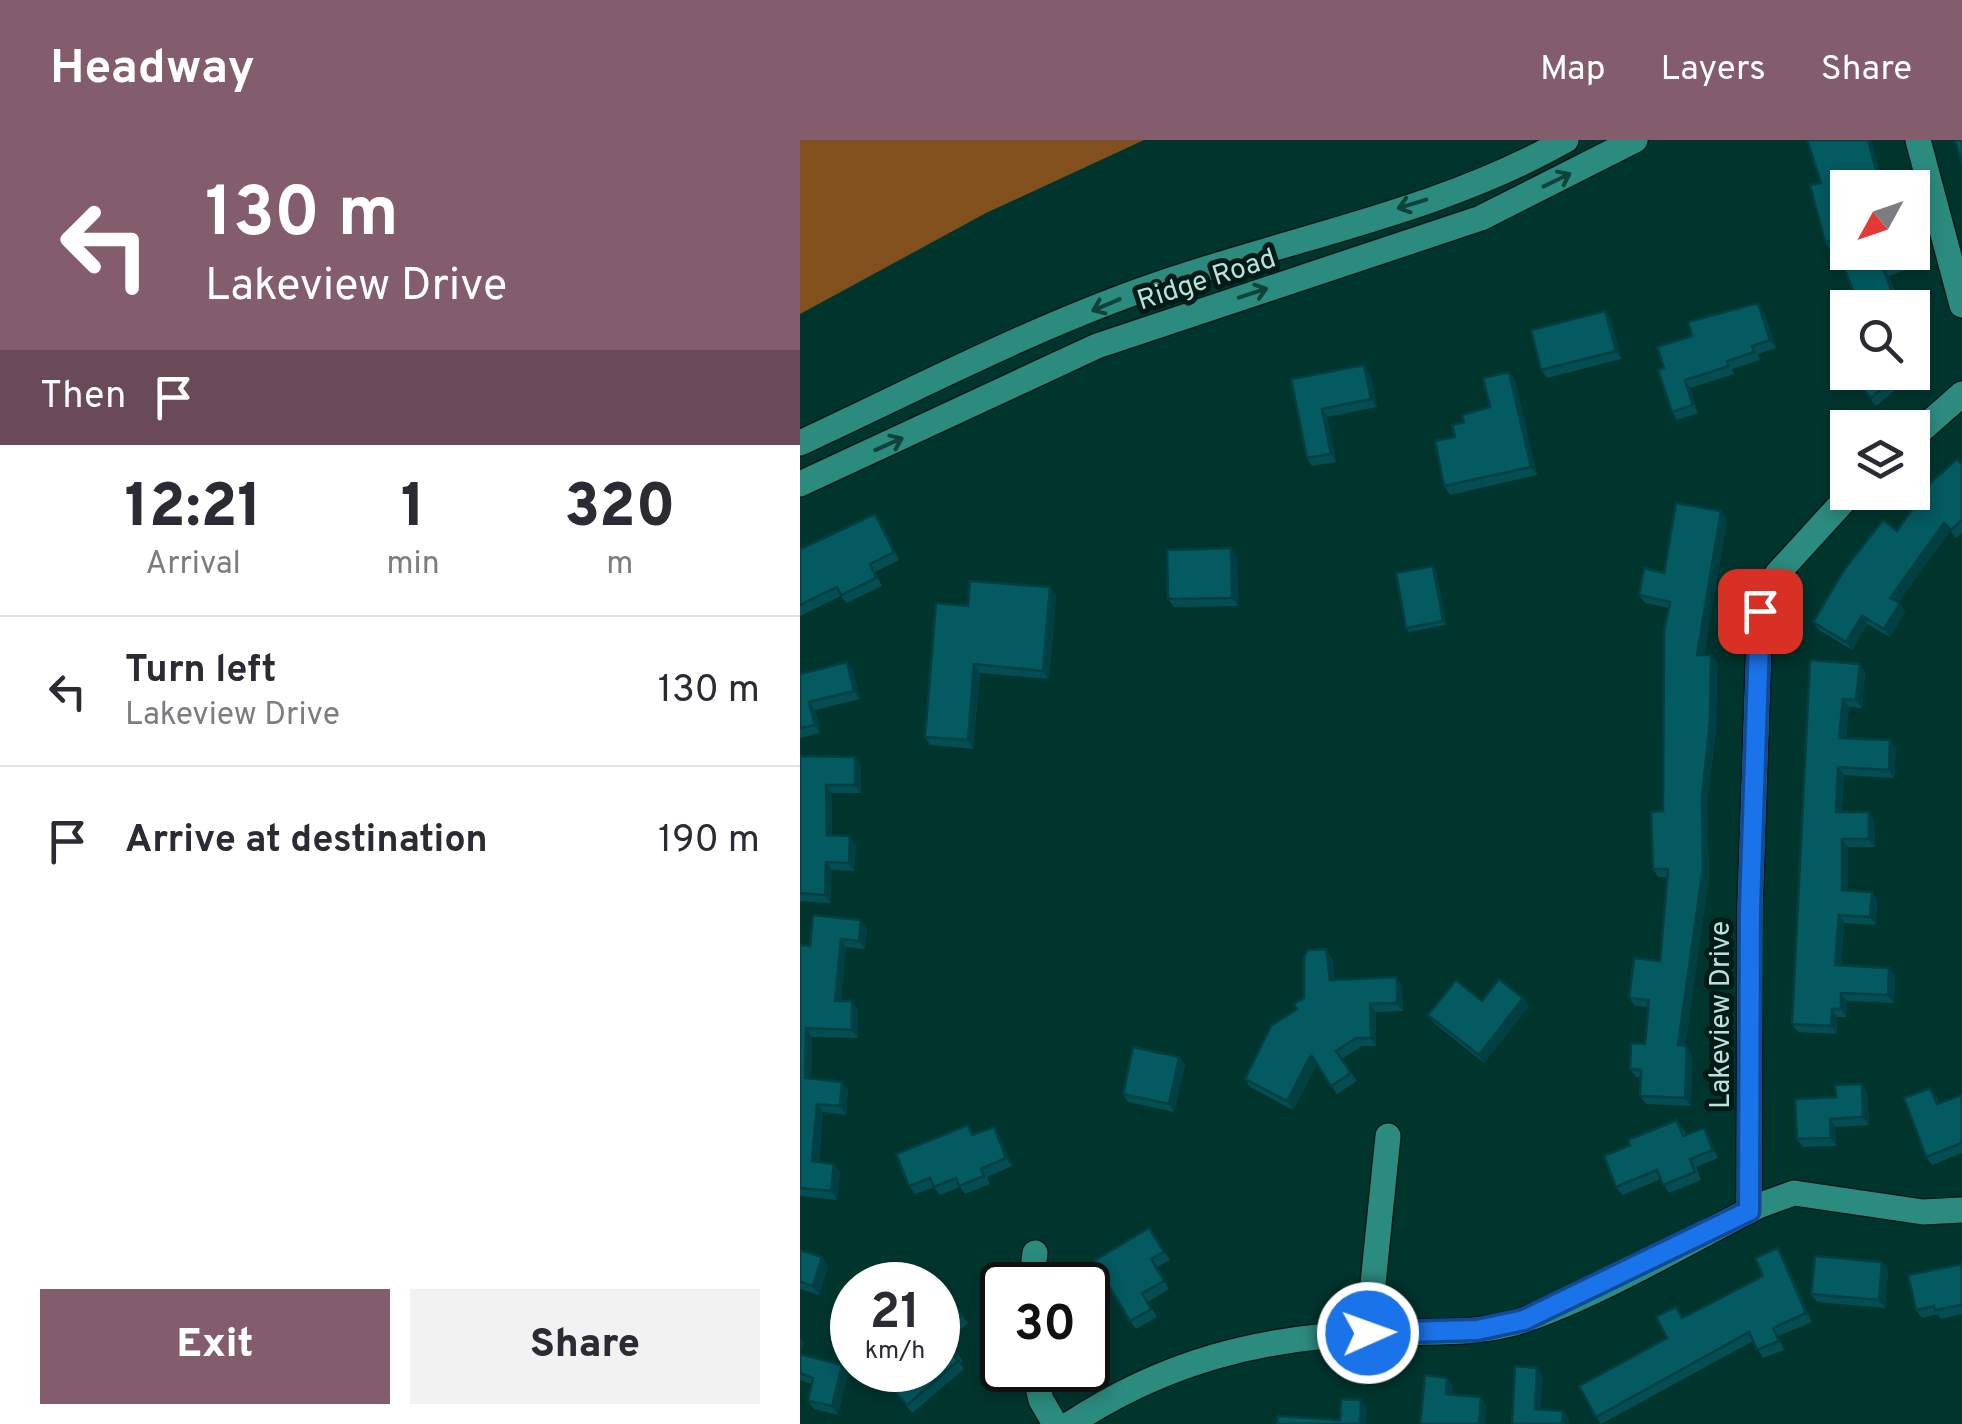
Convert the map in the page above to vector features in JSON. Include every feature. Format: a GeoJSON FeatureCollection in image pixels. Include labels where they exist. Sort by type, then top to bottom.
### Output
{"type":"FeatureCollection","features":[{"type":"Feature","properties":{"kind":"street","name":"Ridge Road"},"geometry":{"type":"LineString","coordinates":[[800,443],[1004,348],[1197,272],[1430,199],[1566,140]]}},
{"type":"Feature","properties":{"kind":"street","name":"Ridge Road"},"geometry":{"type":"LineString","coordinates":[[800,484],[1097,346],[1481,218],[1636,140]]}},
{"type":"Feature","properties":{"kind":"street"},"geometry":{"type":"LineString","coordinates":[[1918,140],[1962,304]]}},
{"type":"Feature","properties":{"kind":"street"},"geometry":{"type":"LineString","coordinates":[[1197,272],[1210,308]]}},
{"type":"Feature","properties":{"kind":"street"},"geometry":{"type":"LineString","coordinates":[[1930,422],[1962,394]]}},
{"type":"Feature","properties":{"kind":"street","name":"Lakeview Drive"},"geometry":{"type":"LineString","coordinates":[[1749,1211],[1750,908],[1760,611],[1776,574],[1835,510]]}},
{"type":"Feature","properties":{"kind":"street"},"geometry":{"type":"LineString","coordinates":[[1368,1333],[1388,1136]]}},
{"type":"Feature","properties":{"kind":"street"},"geometry":{"type":"LineString","coordinates":[[1070,1424],[1118,1392],[1170,1368],[1312,1336],[1477,1330],[1524,1320],[1749,1211],[1794,1194],[1923,1212],[1962,1210]]}},
{"type":"Feature","properties":{"kind":"street"},"geometry":{"type":"LineString","coordinates":[[1034,1262],[1036,1252]]}},
{"type":"Feature","properties":{"kind":"street"},"geometry":{"type":"LineString","coordinates":[[1038,1392],[1055,1424]]}},
{"type":"Feature","properties":{"kind":"shaded area"},"geometry":{"type":"Polygon","coordinates":[[[800,140],[1144,140],[986,213],[800,314],[800,140]]]}},
{"type":"Feature","properties":{"kind":"building"},"geometry":{"type":"Polygon","coordinates":[[[1807,140],[1868,140],[1876,170],[1830,170],[1830,241],[1825,242],[1810,185],[1821,183],[1807,140]]]}},
{"type":"Feature","properties":{"kind":"building"},"geometry":{"type":"Polygon","coordinates":[[[1955,140],[1962,140],[1962,164],[1955,140]]]}},
{"type":"Feature","properties":{"kind":"building"},"geometry":{"type":"Polygon","coordinates":[[[1845,270],[1884,270],[1891,290],[1852,290],[1845,270]]]}},
{"type":"Feature","properties":{"kind":"building"},"geometry":{"type":"Polygon","coordinates":[[[1758,303],[1770,340],[1752,346],[1754,352],[1727,361],[1729,366],[1685,380],[1693,405],[1672,412],[1658,370],[1664,368],[1657,347],[1692,336],[1688,322],[1758,303]]]}},
{"type":"Feature","properties":{"kind":"building"},"geometry":{"type":"Polygon","coordinates":[[[1605,311],[1616,351],[1541,370],[1531,330],[1605,311]]]}},
{"type":"Feature","properties":{"kind":"building"},"geometry":{"type":"Polygon","coordinates":[[[1364,365],[1371,399],[1322,409],[1331,454],[1307,458],[1291,379],[1364,365]]]}},
{"type":"Feature","properties":{"kind":"building"},"geometry":{"type":"Polygon","coordinates":[[[1509,372],[1531,467],[1444,486],[1435,441],[1455,437],[1452,425],[1464,422],[1462,415],[1490,407],[1483,378],[1509,372]]]}},
{"type":"Feature","properties":{"kind":"building"},"geometry":{"type":"Polygon","coordinates":[[[1864,390],[1880,390],[1871,398],[1864,390]]]}},
{"type":"Feature","properties":{"kind":"building"},"geometry":{"type":"Polygon","coordinates":[[[1957,459],[1962,464],[1962,520],[1951,530],[1944,523],[1890,598],[1900,603],[1884,629],[1862,616],[1846,642],[1813,622],[1844,570],[1883,520],[1897,531],[1912,510],[1930,510],[1930,483],[1957,459]]]}},
{"type":"Feature","properties":{"kind":"building"},"geometry":{"type":"Polygon","coordinates":[[[1676,503],[1721,511],[1697,655],[1711,655],[1710,721],[1702,796],[1703,868],[1678,1045],[1687,1046],[1685,1098],[1640,1096],[1641,1070],[1630,1069],[1631,1043],[1645,1044],[1649,1000],[1629,998],[1634,958],[1660,961],[1668,869],[1653,869],[1651,812],[1663,811],[1664,631],[1670,602],[1639,595],[1644,568],[1664,573],[1676,503]]]}},
{"type":"Feature","properties":{"kind":"building"},"geometry":{"type":"Polygon","coordinates":[[[875,514],[894,552],[870,564],[876,578],[841,595],[837,587],[800,605],[800,549],[875,514]]]}},
{"type":"Feature","properties":{"kind":"building"},"geometry":{"type":"Polygon","coordinates":[[[1231,548],[1232,598],[1168,599],[1167,550],[1231,548]]]}},
{"type":"Feature","properties":{"kind":"building"},"geometry":{"type":"Polygon","coordinates":[[[1433,566],[1443,621],[1406,628],[1396,573],[1433,566]]]}},
{"type":"Feature","properties":{"kind":"building"},"geometry":{"type":"Polygon","coordinates":[[[970,581],[1050,587],[1043,671],[974,664],[968,740],[925,737],[936,603],[968,606],[970,581]]]}},
{"type":"Feature","properties":{"kind":"building"},"geometry":{"type":"Polygon","coordinates":[[[1810,660],[1860,664],[1856,700],[1843,699],[1839,738],[1890,740],[1889,770],[1838,767],[1836,812],[1869,812],[1869,839],[1842,839],[1842,890],[1872,892],[1870,917],[1839,915],[1835,965],[1889,968],[1888,995],[1841,993],[1841,1009],[1832,1009],[1831,1026],[1792,1024],[1810,660]]]}},
{"type":"Feature","properties":{"kind":"building"},"geometry":{"type":"Polygon","coordinates":[[[847,662],[854,691],[809,702],[815,725],[800,728],[800,674],[847,662]]]}},
{"type":"Feature","properties":{"kind":"building"},"geometry":{"type":"Polygon","coordinates":[[[800,756],[855,757],[855,785],[826,785],[827,835],[850,836],[849,863],[826,862],[825,895],[800,893],[800,756]]]}},
{"type":"Feature","properties":{"kind":"building"},"geometry":{"type":"Polygon","coordinates":[[[813,915],[861,920],[859,941],[841,939],[835,1001],[852,1001],[852,1030],[806,1028],[805,1078],[842,1082],[840,1106],[817,1104],[812,1161],[834,1164],[831,1191],[800,1188],[800,945],[810,946],[813,915]]]}},
{"type":"Feature","properties":{"kind":"building"},"geometry":{"type":"Polygon","coordinates":[[[1326,949],[1330,980],[1397,977],[1397,1003],[1370,1004],[1371,1038],[1356,1038],[1336,1051],[1351,1073],[1331,1086],[1311,1055],[1287,1101],[1245,1079],[1271,1026],[1297,1009],[1294,1004],[1304,998],[1304,957],[1308,950],[1326,949]]]}},
{"type":"Feature","properties":{"kind":"building"},"geometry":{"type":"Polygon","coordinates":[[[1499,979],[1523,998],[1479,1055],[1428,1015],[1456,980],[1482,1001],[1499,979]]]}},
{"type":"Feature","properties":{"kind":"building"},"geometry":{"type":"Polygon","coordinates":[[[1133,1047],[1179,1057],[1169,1104],[1123,1094],[1133,1047]]]}},
{"type":"Feature","properties":{"kind":"building"},"geometry":{"type":"Polygon","coordinates":[[[1862,1084],[1863,1117],[1830,1119],[1831,1138],[1797,1139],[1795,1099],[1836,1097],[1835,1085],[1862,1084]]]}},
{"type":"Feature","properties":{"kind":"building"},"geometry":{"type":"Polygon","coordinates":[[[1930,1088],[1937,1104],[1962,1095],[1962,1143],[1926,1157],[1904,1098],[1930,1088]]]}},
{"type":"Feature","properties":{"kind":"building"},"geometry":{"type":"Polygon","coordinates":[[[1677,1120],[1683,1136],[1704,1128],[1713,1150],[1690,1159],[1695,1172],[1663,1185],[1657,1170],[1616,1187],[1604,1156],[1630,1145],[1628,1140],[1677,1120]]]}},
{"type":"Feature","properties":{"kind":"building"},"geometry":{"type":"Polygon","coordinates":[[[968,1125],[972,1135],[994,1127],[1006,1158],[981,1169],[984,1176],[959,1186],[956,1178],[934,1187],[930,1178],[909,1186],[896,1154],[968,1125]]]}},
{"type":"Feature","properties":{"kind":"building"},"geometry":{"type":"Polygon","coordinates":[[[1149,1228],[1164,1252],[1151,1259],[1164,1281],[1142,1293],[1151,1309],[1130,1321],[1110,1288],[1110,1262],[1094,1261],[1149,1228]]]}},
{"type":"Feature","properties":{"kind":"building"},"geometry":{"type":"Polygon","coordinates":[[[1778,1248],[1806,1313],[1773,1328],[1779,1341],[1757,1350],[1749,1332],[1596,1417],[1579,1386],[1667,1338],[1656,1317],[1676,1307],[1682,1318],[1763,1276],[1755,1258],[1778,1248]]]}},
{"type":"Feature","properties":{"kind":"building"},"geometry":{"type":"Polygon","coordinates":[[[800,1250],[822,1257],[813,1286],[800,1282],[800,1250]]]}},
{"type":"Feature","properties":{"kind":"building"},"geometry":{"type":"Polygon","coordinates":[[[1815,1256],[1882,1262],[1879,1300],[1811,1294],[1815,1256]]]}},
{"type":"Feature","properties":{"kind":"building"},"geometry":{"type":"Polygon","coordinates":[[[1962,1264],[1962,1305],[1916,1310],[1908,1275],[1962,1264]]]}},
{"type":"Feature","properties":{"kind":"building"},"geometry":{"type":"Polygon","coordinates":[[[800,1354],[830,1362],[830,1392],[835,1392],[832,1406],[808,1401],[813,1378],[800,1373],[800,1354]]]}},
{"type":"Feature","properties":{"kind":"building"},"geometry":{"type":"Polygon","coordinates":[[[1515,1366],[1537,1368],[1535,1409],[1563,1411],[1562,1424],[1512,1424],[1515,1366]]]}},
{"type":"Feature","properties":{"kind":"building"},"geometry":{"type":"Polygon","coordinates":[[[1425,1375],[1447,1378],[1446,1394],[1481,1397],[1479,1424],[1420,1424],[1425,1375]]]}},
{"type":"Feature","properties":{"kind":"building"},"geometry":{"type":"Polygon","coordinates":[[[896,1392],[922,1392],[907,1405],[896,1392]]]}},
{"type":"Feature","properties":{"kind":"building"},"geometry":{"type":"Polygon","coordinates":[[[1341,1399],[1361,1400],[1360,1424],[1277,1424],[1278,1416],[1340,1420],[1341,1399]]]}},
{"type":"Feature","properties":{"kind":"route"},"geometry":{"type":"LineString","coordinates":[[1368,1333],[1477,1330],[1524,1320],[1749,1211],[1750,908],[1760,611]]}}]}
